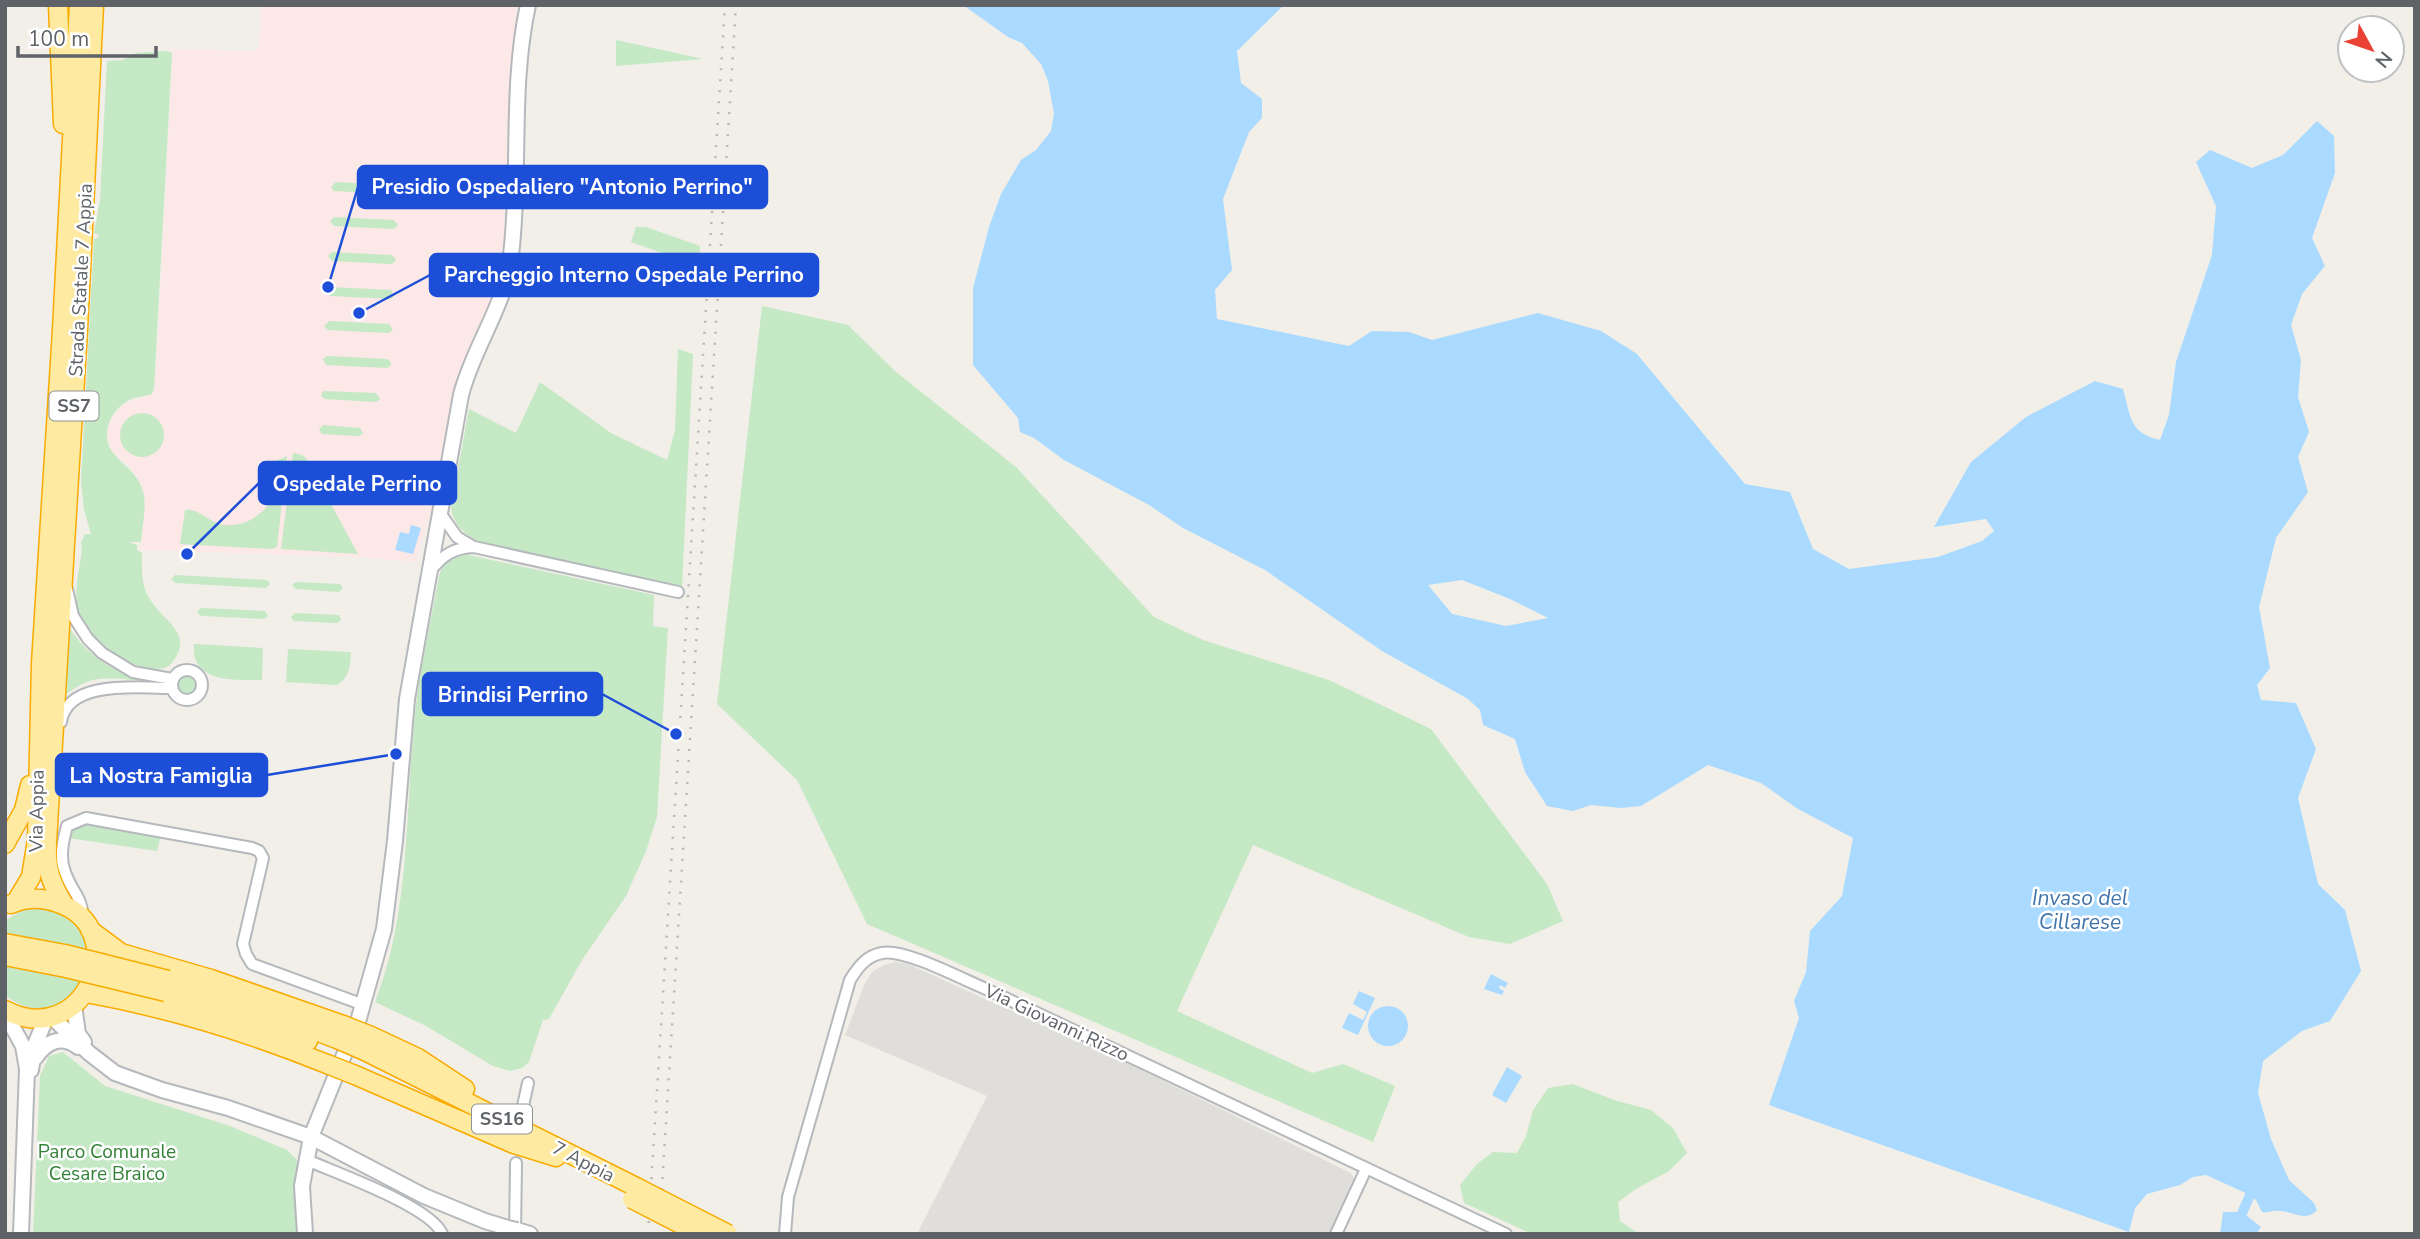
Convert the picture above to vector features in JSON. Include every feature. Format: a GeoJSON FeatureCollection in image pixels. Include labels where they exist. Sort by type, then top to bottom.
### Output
{"type":"FeatureCollection","features":[{"type":"Feature","properties":{"kind":"highway"},"geometry":{"type":"LineString","coordinates":[[58,5],[68,214]]}},
{"type":"Feature","properties":{"kind":"highway","name":"Strada Statale 7 Appia"},"geometry":{"type":"LineString","coordinates":[[38,716],[79,5]]}},
{"type":"Feature","properties":{"kind":"highway","name":"Strada Statale 7 Appia"},"geometry":{"type":"LineString","coordinates":[[64,905],[48,872],[46,860],[94,5]]}},
{"type":"Feature","properties":{"kind":"highway"},"geometry":{"type":"LineString","coordinates":[[5,844],[17,825],[29,793],[38,716]]}},
{"type":"Feature","properties":{"kind":"highway","name":"Via Appia"},"geometry":{"type":"LineString","coordinates":[[9,905],[31,877],[36,857],[38,716]]}},
{"type":"Feature","properties":{"kind":"highway"},"geometry":{"type":"LineString","coordinates":[[9,905],[32,898],[48,899],[64,905],[121,953],[211,979],[335,1045],[363,1056],[514,1144],[558,1153]]}},
{"type":"Feature","properties":{"kind":"highway"},"geometry":{"type":"LineString","coordinates":[[5,1012],[30,1019],[49,1017],[80,999],[93,978],[97,962],[95,946],[87,925]]}},
{"type":"Feature","properties":{"kind":"highway","name":"SS16"},"geometry":{"type":"LineString","coordinates":[[5,943],[65,954],[167,986]]}},
{"type":"Feature","properties":{"kind":"highway","name":"SS16"},"geometry":{"type":"LineString","coordinates":[[5,956],[167,986],[252,1007],[363,1056]]}},
{"type":"Feature","properties":{"kind":"highway"},"geometry":{"type":"LineString","coordinates":[[80,999],[133,1002],[206,1020],[273,1042],[335,1045]]}},
{"type":"Feature","properties":{"kind":"highway","name":"7 Appia"},"geometry":{"type":"LineString","coordinates":[[363,1056],[635,1193],[728,1234]]}},
{"type":"Feature","properties":{"kind":"highway","name":"SS16"},"geometry":{"type":"LineString","coordinates":[[635,1193],[700,1234]]}},
{"type":"Feature","properties":{"kind":"street"},"geometry":{"type":"LineString","coordinates":[[305,1234],[302,1186],[311,1137],[363,1005],[384,929],[391,885],[407,699],[466,374],[503,292],[511,257],[517,105],[528,5]]}},
{"type":"Feature","properties":{"kind":"street"},"geometry":{"type":"LineString","coordinates":[[440,513],[457,542]]}},
{"type":"Feature","properties":{"kind":"street"},"geometry":{"type":"LineString","coordinates":[[436,538],[678,592]]}},
{"type":"Feature","properties":{"kind":"street"},"geometry":{"type":"LineString","coordinates":[[429,572],[457,542]]}},
{"type":"Feature","properties":{"kind":"street"},"geometry":{"type":"LineString","coordinates":[[50,806],[55,799],[62,713],[71,702],[89,692],[108,688],[172,684],[133,671],[102,653],[88,639],[73,616],[64,570]]}},
{"type":"Feature","properties":{"kind":"street"},"geometry":{"type":"LineString","coordinates":[[87,925],[82,904],[64,872],[61,855],[67,826],[86,818],[259,850],[262,858],[261,870],[243,944],[252,964],[363,1005]]}},
{"type":"Feature","properties":{"kind":"street","name":"Via Giovanni Rizzo"},"geometry":{"type":"LineString","coordinates":[[785,1234],[788,1197],[850,980],[861,962],[883,952],[909,956],[998,995],[1506,1234]]}},
{"type":"Feature","properties":{"kind":"street"},"geometry":{"type":"LineString","coordinates":[[80,999],[78,1034],[89,1053]]}},
{"type":"Feature","properties":{"kind":"street"},"geometry":{"type":"LineString","coordinates":[[5,1012],[23,1046],[28,1083],[21,1234]]}},
{"type":"Feature","properties":{"kind":"street"},"geometry":{"type":"LineString","coordinates":[[28,1083],[35,1045],[49,1017],[115,1073],[311,1137],[424,1196],[517,1231],[516,1163]]}},
{"type":"Feature","properties":{"kind":"street"},"geometry":{"type":"LineString","coordinates":[[34,1060],[47,1044],[64,1039],[89,1053]]}},
{"type":"Feature","properties":{"kind":"street"},"geometry":{"type":"LineString","coordinates":[[521,1115],[528,1083]]}},
{"type":"Feature","properties":{"kind":"street"},"geometry":{"type":"LineString","coordinates":[[307,1160],[419,1210],[438,1225],[442,1234]]}},
{"type":"Feature","properties":{"kind":"street"},"geometry":{"type":"LineString","coordinates":[[1336,1234],[1366,1169]]}},
{"type":"Feature","properties":{"kind":"shaded area"},"geometry":{"type":"Polygon","coordinates":[[[261,5],[517,5],[508,126],[503,257],[487,316],[462,365],[453,397],[434,501],[416,562],[357,557],[141,550],[145,499],[143,488],[131,467],[112,451],[109,444],[109,425],[117,411],[125,403],[152,395],[155,390],[173,49],[254,51],[259,45],[261,5]]]}},
{"type":"Feature","properties":{"kind":"shaded area"},"geometry":{"type":"Polygon","coordinates":[[[895,962],[908,964],[1123,1061],[1351,1173],[1355,1180],[1330,1234],[917,1234],[987,1096],[845,1035],[864,985],[872,972],[895,962]]]}},
{"type":"Feature","properties":{"kind":"green space"},"geometry":{"type":"Polygon","coordinates":[[[616,40],[703,59],[616,66],[616,40]]]}},
{"type":"Feature","properties":{"kind":"green space"},"geometry":{"type":"Polygon","coordinates":[[[136,53],[172,53],[154,389],[152,394],[132,399],[120,407],[111,419],[107,433],[110,448],[136,478],[144,494],[141,542],[129,542],[137,545],[137,550],[142,553],[146,592],[179,635],[177,654],[169,666],[157,669],[128,662],[101,644],[81,620],[76,594],[81,543],[85,534],[91,534],[84,510],[81,482],[94,239],[99,235],[94,233],[100,200],[107,61],[123,60],[136,53]]]}},
{"type":"Feature","properties":{"kind":"green space"},"geometry":{"type":"Polygon","coordinates":[[[336,182],[387,185],[391,190],[387,194],[334,191],[331,187],[336,182]]]}},
{"type":"Feature","properties":{"kind":"green space"},"geometry":{"type":"Polygon","coordinates":[[[334,217],[394,220],[398,225],[394,229],[334,226],[330,221],[334,217]]]}},
{"type":"Feature","properties":{"kind":"green space"},"geometry":{"type":"Polygon","coordinates":[[[636,227],[646,227],[700,246],[699,266],[631,242],[636,227]]]}},
{"type":"Feature","properties":{"kind":"green space"},"geometry":{"type":"Polygon","coordinates":[[[332,252],[392,255],[396,260],[392,264],[332,261],[328,256],[332,252]]]}},
{"type":"Feature","properties":{"kind":"green space"},"geometry":{"type":"Polygon","coordinates":[[[331,287],[391,290],[394,296],[390,299],[330,296],[326,291],[331,287]]]}},
{"type":"Feature","properties":{"kind":"green space"},"geometry":{"type":"Polygon","coordinates":[[[762,306],[848,325],[896,372],[1016,467],[1154,617],[1203,640],[1329,680],[1431,729],[1547,884],[1563,921],[1510,944],[1469,937],[1253,845],[1177,1011],[1312,1073],[1343,1064],[1395,1086],[1373,1142],[867,924],[797,780],[717,704],[762,306]]]}},
{"type":"Feature","properties":{"kind":"green space"},"geometry":{"type":"Polygon","coordinates":[[[329,321],[389,324],[393,330],[388,333],[328,330],[324,326],[329,321]]]}},
{"type":"Feature","properties":{"kind":"green space"},"geometry":{"type":"Polygon","coordinates":[[[678,349],[693,354],[682,588],[479,542],[460,528],[451,507],[469,409],[516,433],[540,382],[611,433],[667,460],[675,430],[678,349]]]}},
{"type":"Feature","properties":{"kind":"green space"},"geometry":{"type":"Polygon","coordinates":[[[327,356],[387,359],[391,365],[387,368],[326,365],[323,359],[327,356]]]}},
{"type":"Feature","properties":{"kind":"green space"},"geometry":{"type":"Polygon","coordinates":[[[323,391],[376,393],[380,399],[376,402],[325,399],[321,396],[323,391]]]}},
{"type":"Feature","properties":{"kind":"green space"},"geometry":{"type":"Polygon","coordinates":[[[142,413],[157,420],[164,435],[157,450],[142,457],[127,450],[120,435],[127,420],[142,413]]]}},
{"type":"Feature","properties":{"kind":"green space"},"geometry":{"type":"Polygon","coordinates":[[[323,425],[360,428],[363,433],[359,436],[322,434],[319,430],[323,425]]]}},
{"type":"Feature","properties":{"kind":"green space"},"geometry":{"type":"Polygon","coordinates":[[[293,453],[306,458],[358,554],[281,549],[293,453]]]}},
{"type":"Feature","properties":{"kind":"green space"},"geometry":{"type":"Polygon","coordinates":[[[287,456],[277,547],[272,549],[180,544],[185,510],[195,511],[215,522],[229,525],[246,522],[262,512],[276,490],[274,462],[287,456]]]}},
{"type":"Feature","properties":{"kind":"green space"},"geometry":{"type":"Polygon","coordinates":[[[468,555],[654,595],[653,626],[668,628],[657,817],[646,851],[626,896],[582,960],[549,1019],[543,1020],[529,1062],[522,1068],[510,1071],[493,1066],[426,1026],[375,1002],[387,967],[401,896],[415,713],[439,576],[449,560],[468,555]]]}},
{"type":"Feature","properties":{"kind":"green space"},"geometry":{"type":"Polygon","coordinates":[[[175,575],[267,580],[270,584],[266,588],[175,583],[171,579],[175,575]]]}},
{"type":"Feature","properties":{"kind":"green space"},"geometry":{"type":"Polygon","coordinates":[[[296,582],[340,584],[343,588],[339,592],[296,589],[292,585],[296,582]]]}},
{"type":"Feature","properties":{"kind":"green space"},"geometry":{"type":"Polygon","coordinates":[[[201,608],[265,611],[268,616],[264,619],[201,616],[197,612],[201,608]]]}},
{"type":"Feature","properties":{"kind":"green space"},"geometry":{"type":"Polygon","coordinates":[[[295,613],[339,615],[341,620],[337,623],[294,621],[291,617],[295,613]]]}},
{"type":"Feature","properties":{"kind":"green space"},"geometry":{"type":"Polygon","coordinates":[[[69,627],[92,654],[140,681],[99,679],[82,684],[63,697],[69,627]]]}},
{"type":"Feature","properties":{"kind":"green space"},"geometry":{"type":"Polygon","coordinates":[[[194,644],[263,648],[262,680],[228,679],[207,673],[199,666],[194,644]]]}},
{"type":"Feature","properties":{"kind":"green space"},"geometry":{"type":"Polygon","coordinates":[[[288,649],[351,652],[345,678],[337,685],[286,682],[288,649]]]}},
{"type":"Feature","properties":{"kind":"green space"},"geometry":{"type":"Polygon","coordinates":[[[187,673],[195,676],[198,684],[195,692],[187,695],[179,692],[176,684],[179,676],[187,673]]]}},
{"type":"Feature","properties":{"kind":"green space"},"geometry":{"type":"Polygon","coordinates":[[[93,823],[161,835],[157,851],[68,838],[68,832],[78,824],[93,823]]]}},
{"type":"Feature","properties":{"kind":"green space"},"geometry":{"type":"Polygon","coordinates":[[[34,908],[64,916],[81,933],[87,954],[83,976],[71,994],[53,1006],[30,1008],[5,995],[5,921],[19,912],[34,908]]]}},
{"type":"Feature","properties":{"kind":"green space","name":"Parco Comunale Cesare Braico"},"geometry":{"type":"Polygon","coordinates":[[[63,1052],[105,1086],[230,1126],[287,1150],[297,1160],[297,1234],[33,1234],[40,1076],[49,1056],[63,1052]]]}},
{"type":"Feature","properties":{"kind":"green space"},"geometry":{"type":"Polygon","coordinates":[[[1573,1084],[1614,1100],[1651,1110],[1673,1128],[1687,1153],[1669,1171],[1618,1202],[1620,1221],[1639,1234],[1532,1234],[1464,1203],[1460,1185],[1477,1164],[1493,1152],[1517,1153],[1526,1136],[1533,1110],[1548,1088],[1573,1084]]]}},
{"type":"Feature","properties":{"kind":"water","name":"Invaso del Cillarese"},"geometry":{"type":"Polygon","coordinates":[[[963,5],[1284,5],[1237,51],[1241,83],[1262,99],[1262,118],[1249,132],[1223,199],[1232,270],[1215,290],[1217,319],[1349,346],[1372,331],[1409,332],[1432,340],[1538,313],[1601,331],[1637,354],[1745,484],[1790,492],[1813,549],[1849,569],[1938,557],[1982,541],[1994,531],[1986,519],[1934,527],[1971,462],[2026,417],[2095,381],[2123,389],[2130,416],[2137,428],[2142,433],[2160,440],[2169,415],[2176,362],[2212,255],[2216,206],[2196,162],[2210,150],[2252,168],[2283,155],[2317,121],[2334,136],[2335,173],[2312,238],[2325,266],[2302,294],[2291,325],[2301,360],[2298,397],[2309,432],[2298,457],[2308,492],[2276,538],[2259,607],[2270,668],[2257,685],[2261,700],[2296,703],[2316,749],[2298,798],[2318,884],[2345,910],[2361,971],[2330,1021],[2302,1031],[2263,1061],[2258,1093],[2271,1139],[2289,1180],[2314,1203],[2317,1210],[2308,1216],[2284,1211],[2262,1212],[2250,1195],[2206,1175],[2147,1194],[2135,1208],[2129,1232],[1769,1105],[1799,1018],[1794,1001],[1806,972],[1810,931],[1842,896],[1853,838],[1798,809],[1761,783],[1708,765],[1641,806],[1621,808],[1591,805],[1573,811],[1547,806],[1525,772],[1515,739],[1483,725],[1480,710],[1468,699],[1382,651],[1265,570],[1183,528],[1149,505],[1064,460],[1034,438],[1020,432],[1018,418],[973,365],[973,288],[989,227],[1001,194],[1021,160],[1036,150],[1051,131],[1054,114],[1048,81],[1041,64],[1022,43],[1008,37],[963,5]],[[1462,580],[1428,585],[1452,614],[1506,626],[1548,618],[1462,580]]]}},
{"type":"Feature","properties":{"kind":"water"},"geometry":{"type":"Polygon","coordinates":[[[411,525],[421,528],[413,554],[395,550],[400,532],[409,534],[411,525]]]}},
{"type":"Feature","properties":{"kind":"water"},"geometry":{"type":"Polygon","coordinates":[[[1491,974],[1508,983],[1505,988],[1500,985],[1499,988],[1504,991],[1502,995],[1484,989],[1491,974]]]}},
{"type":"Feature","properties":{"kind":"water"},"geometry":{"type":"Polygon","coordinates":[[[1359,991],[1375,998],[1358,1035],[1342,1028],[1349,1013],[1363,1020],[1367,1012],[1353,1004],[1359,991]]]}},
{"type":"Feature","properties":{"kind":"water"},"geometry":{"type":"Polygon","coordinates":[[[1388,1006],[1402,1012],[1408,1026],[1402,1040],[1388,1046],[1374,1040],[1368,1026],[1374,1012],[1388,1006]]]}},
{"type":"Feature","properties":{"kind":"water"},"geometry":{"type":"Polygon","coordinates":[[[1507,1067],[1522,1076],[1506,1103],[1492,1095],[1507,1067]]]}},
{"type":"Feature","properties":{"kind":"water"},"geometry":{"type":"Polygon","coordinates":[[[2223,1212],[2242,1212],[2261,1227],[2256,1234],[2220,1234],[2223,1212]]]}},
{"type":"Feature","properties":{"kind":"waterway"},"geometry":{"type":"LineString","coordinates":[[2233,1234],[2250,1195]]}},
{"type":"Feature","properties":{"kind":"railway"},"geometry":{"type":"LineString","coordinates":[[648,1234],[725,5]]}},
{"type":"Feature","properties":{"kind":"railway"},"geometry":{"type":"LineString","coordinates":[[659,1234],[736,5]]}},
{"type":"Feature","properties":{"kind":"place","name":"Presidio Ospedaliero \"Antonio Perrino\""},"geometry":{"type":"Point","coordinates":[328,287]}},
{"type":"Feature","properties":{"kind":"place","name":"Parcheggio Interno Ospedale Perrino"},"geometry":{"type":"Point","coordinates":[359,313]}},
{"type":"Feature","properties":{"kind":"place","name":"Ospedale Perrino"},"geometry":{"type":"Point","coordinates":[187,554]}},
{"type":"Feature","properties":{"kind":"place","name":"Brindisi Perrino"},"geometry":{"type":"Point","coordinates":[676,734]}},
{"type":"Feature","properties":{"kind":"place","name":"La Nostra Famiglia"},"geometry":{"type":"Point","coordinates":[396,754]}}]}
